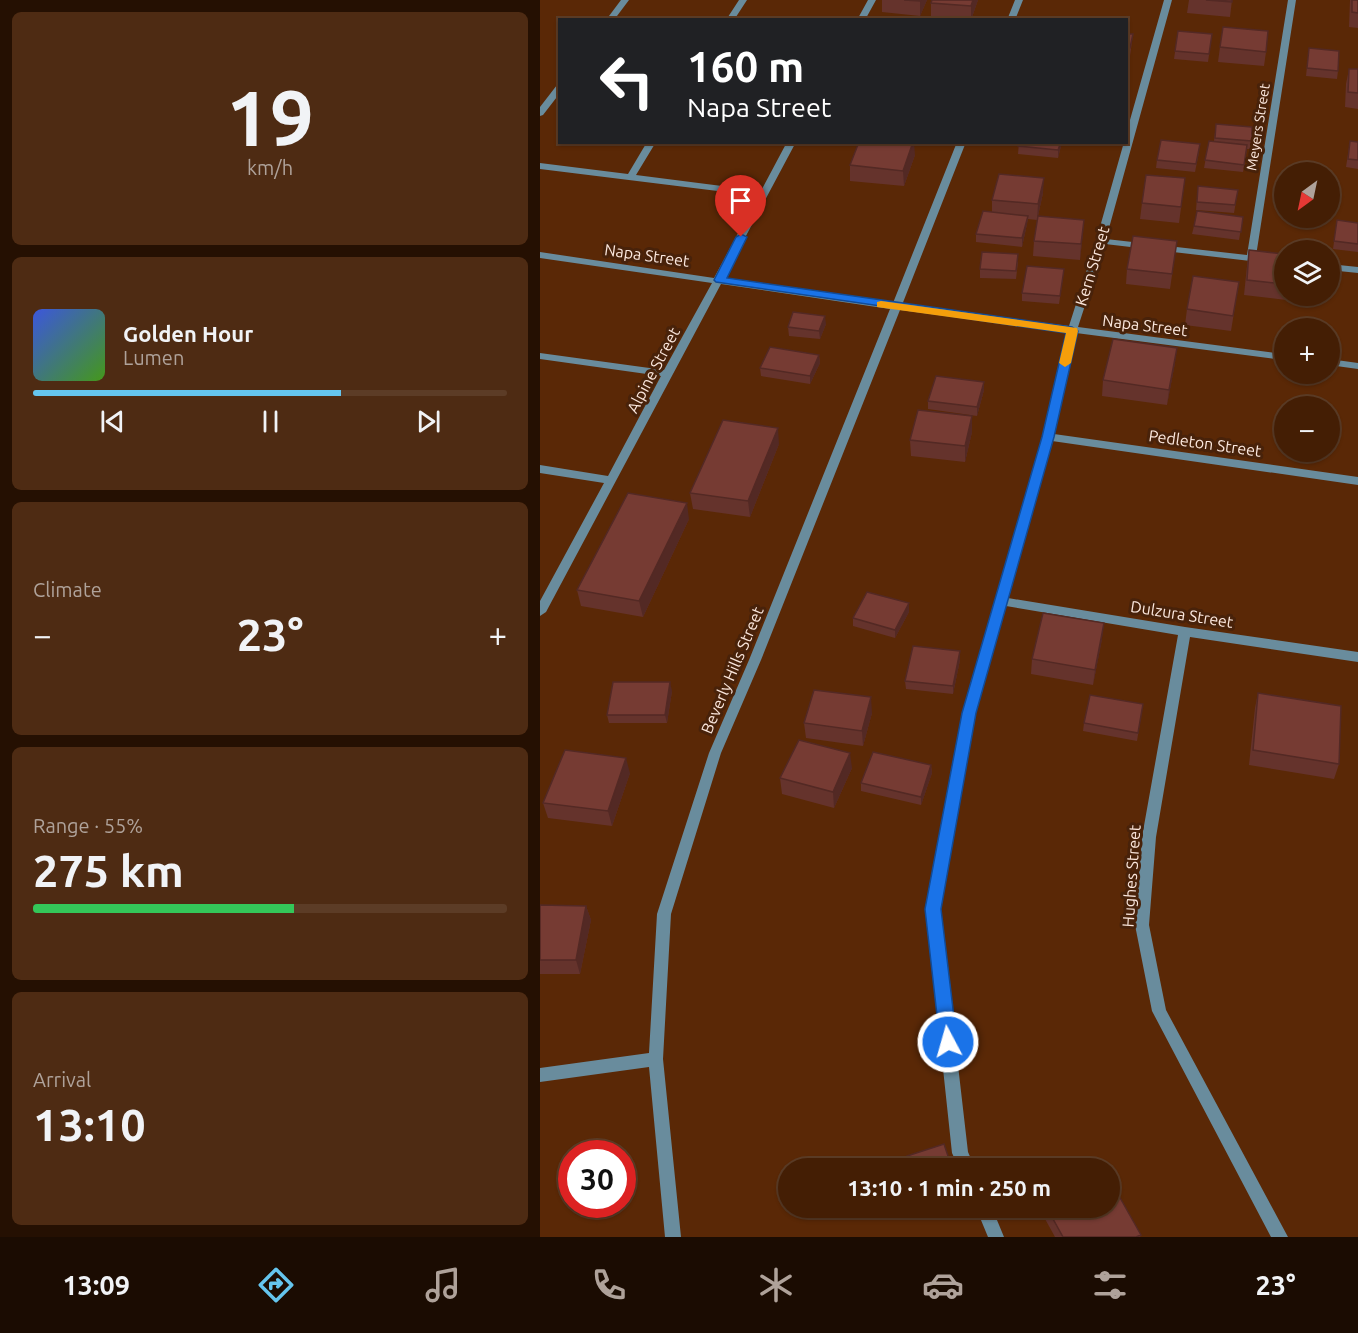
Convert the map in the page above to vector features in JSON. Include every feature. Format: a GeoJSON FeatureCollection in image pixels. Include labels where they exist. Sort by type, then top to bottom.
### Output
{"type":"FeatureCollection","features":[{"type":"Feature","properties":{"kind":"street"},"geometry":{"type":"LineString","coordinates":[[612,18],[625,0]]}},
{"type":"Feature","properties":{"kind":"street"},"geometry":{"type":"LineString","coordinates":[[731,18],[743,0]]}},
{"type":"Feature","properties":{"kind":"street"},"geometry":{"type":"LineString","coordinates":[[862,18],[872,0]]}},
{"type":"Feature","properties":{"kind":"street"},"geometry":{"type":"LineString","coordinates":[[1012,18],[1019,0]]}},
{"type":"Feature","properties":{"kind":"street","name":"Kern Street"},"geometry":{"type":"LineString","coordinates":[[1128,144],[1168,0]]}},
{"type":"Feature","properties":{"kind":"street","name":"Meyers Street"},"geometry":{"type":"LineString","coordinates":[[1251,259],[1292,0]]}},
{"type":"Feature","properties":{"kind":"street"},"geometry":{"type":"LineString","coordinates":[[540,113],[558,90]]}},
{"type":"Feature","properties":{"kind":"street"},"geometry":{"type":"LineString","coordinates":[[630,178],[651,144]]}},
{"type":"Feature","properties":{"kind":"street","name":"Alpine Street"},"geometry":{"type":"LineString","coordinates":[[542,606],[720,280],[791,144]]}},
{"type":"Feature","properties":{"kind":"street","name":"Beverly Hills Street"},"geometry":{"type":"LineString","coordinates":[[673,1237],[656,1059],[664,914],[715,753],[961,144]]}},
{"type":"Feature","properties":{"kind":"street","name":"Kern Street"},"geometry":{"type":"LineString","coordinates":[[963,1158],[960,1152],[933,909],[969,713],[1048,437],[1072,331],[1101,241],[1128,144]]}},
{"type":"Feature","properties":{"kind":"street"},"geometry":{"type":"LineString","coordinates":[[540,166],[763,194]]}},
{"type":"Feature","properties":{"kind":"street"},"geometry":{"type":"LineString","coordinates":[[1101,241],[1274,261]]}},
{"type":"Feature","properties":{"kind":"street","name":"Napa Street"},"geometry":{"type":"LineString","coordinates":[[540,255],[896,307],[1274,356]]}},
{"type":"Feature","properties":{"kind":"street"},"geometry":{"type":"LineString","coordinates":[[1340,268],[1358,270]]}},
{"type":"Feature","properties":{"kind":"street"},"geometry":{"type":"LineString","coordinates":[[540,356],[667,374]]}},
{"type":"Feature","properties":{"kind":"street"},"geometry":{"type":"LineString","coordinates":[[1340,364],[1358,366]]}},
{"type":"Feature","properties":{"kind":"street","name":"Pedleton Street"},"geometry":{"type":"LineString","coordinates":[[1048,437],[1358,482]]}},
{"type":"Feature","properties":{"kind":"street"},"geometry":{"type":"LineString","coordinates":[[540,469],[612,480]]}},
{"type":"Feature","properties":{"kind":"street","name":"Dulzura Street"},"geometry":{"type":"LineString","coordinates":[[1001,601],[1185,632],[1358,657]]}},
{"type":"Feature","properties":{"kind":"street","name":"Hughes Street"},"geometry":{"type":"LineString","coordinates":[[1185,632],[1149,837],[1142,925],[1160,1011],[1280,1237]]}},
{"type":"Feature","properties":{"kind":"street"},"geometry":{"type":"LineString","coordinates":[[540,1076],[656,1059]]}},
{"type":"Feature","properties":{"kind":"street"},"geometry":{"type":"LineString","coordinates":[[988,1218],[996,1237]]}},
{"type":"Feature","properties":{"kind":"building"},"geometry":{"type":"Polygon","coordinates":[[[932,0],[973,0],[971,6],[931,3],[932,0]]]}},
{"type":"Feature","properties":{"kind":"building"},"geometry":{"type":"Polygon","coordinates":[[[1206,0],[1232,0],[1232,2],[1206,0]]]}},
{"type":"Feature","properties":{"kind":"building"},"geometry":{"type":"Polygon","coordinates":[[[1352,0],[1358,0],[1358,13],[1352,12],[1352,0]]]}},
{"type":"Feature","properties":{"kind":"building"},"geometry":{"type":"Polygon","coordinates":[[[1223,27],[1268,31],[1266,52],[1220,47],[1223,27]]]}},
{"type":"Feature","properties":{"kind":"building"},"geometry":{"type":"Polygon","coordinates":[[[1178,31],[1212,34],[1209,54],[1175,51],[1178,31]]]}},
{"type":"Feature","properties":{"kind":"building"},"geometry":{"type":"Polygon","coordinates":[[[1128,34],[1133,34],[1130,48],[1128,48],[1128,34]]]}},
{"type":"Feature","properties":{"kind":"building"},"geometry":{"type":"Polygon","coordinates":[[[1309,48],[1339,51],[1338,71],[1307,68],[1309,48]]]}},
{"type":"Feature","properties":{"kind":"building"},"geometry":{"type":"Polygon","coordinates":[[[1349,69],[1358,69],[1358,93],[1348,92],[1349,69]]]}},
{"type":"Feature","properties":{"kind":"building"},"geometry":{"type":"Polygon","coordinates":[[[1216,124],[1252,127],[1252,141],[1215,138],[1216,124]]]}},
{"type":"Feature","properties":{"kind":"building"},"geometry":{"type":"Polygon","coordinates":[[[1161,140],[1200,144],[1196,164],[1157,160],[1161,140]]]}},
{"type":"Feature","properties":{"kind":"building"},"geometry":{"type":"Polygon","coordinates":[[[1209,141],[1247,145],[1244,165],[1205,160],[1209,141]]]}},
{"type":"Feature","properties":{"kind":"building"},"geometry":{"type":"Polygon","coordinates":[[[1350,141],[1358,142],[1358,160],[1348,159],[1350,141]]]}},
{"type":"Feature","properties":{"kind":"building"},"geometry":{"type":"Polygon","coordinates":[[[858,144],[912,144],[903,171],[850,165],[858,144]]]}},
{"type":"Feature","properties":{"kind":"building"},"geometry":{"type":"Polygon","coordinates":[[[1018,144],[1060,144],[1058,150],[1018,146],[1018,144]]]}},
{"type":"Feature","properties":{"kind":"building"},"geometry":{"type":"Polygon","coordinates":[[[999,174],[1044,178],[1038,204],[992,200],[999,174]]]}},
{"type":"Feature","properties":{"kind":"building"},"geometry":{"type":"Polygon","coordinates":[[[1146,175],[1185,178],[1181,207],[1142,203],[1146,175]]]}},
{"type":"Feature","properties":{"kind":"building"},"geometry":{"type":"Polygon","coordinates":[[[1198,186],[1238,190],[1235,205],[1197,202],[1198,186]]]}},
{"type":"Feature","properties":{"kind":"building"},"geometry":{"type":"Polygon","coordinates":[[[983,211],[1028,216],[1022,238],[976,234],[983,211]]]}},
{"type":"Feature","properties":{"kind":"building"},"geometry":{"type":"Polygon","coordinates":[[[1197,211],[1243,217],[1241,232],[1194,226],[1197,211]]]}},
{"type":"Feature","properties":{"kind":"building"},"geometry":{"type":"Polygon","coordinates":[[[1038,216],[1084,220],[1081,244],[1034,241],[1038,216]]]}},
{"type":"Feature","properties":{"kind":"building"},"geometry":{"type":"Polygon","coordinates":[[[1340,220],[1358,223],[1358,244],[1334,240],[1336,228],[1340,228],[1340,220]]]}},
{"type":"Feature","properties":{"kind":"building"},"geometry":{"type":"Polygon","coordinates":[[[1133,236],[1177,241],[1172,274],[1127,269],[1133,236]]]}},
{"type":"Feature","properties":{"kind":"building"},"geometry":{"type":"Polygon","coordinates":[[[1249,250],[1274,253],[1274,283],[1247,280],[1249,250]]]}},
{"type":"Feature","properties":{"kind":"building"},"geometry":{"type":"Polygon","coordinates":[[[982,252],[1018,254],[1016,271],[980,269],[982,252]]]}},
{"type":"Feature","properties":{"kind":"building"},"geometry":{"type":"Polygon","coordinates":[[[1027,266],[1064,269],[1060,296],[1022,293],[1027,266]]]}},
{"type":"Feature","properties":{"kind":"building"},"geometry":{"type":"Polygon","coordinates":[[[1193,276],[1239,282],[1233,316],[1187,309],[1193,276]]]}},
{"type":"Feature","properties":{"kind":"building"},"geometry":{"type":"Polygon","coordinates":[[[793,312],[825,316],[819,331],[788,327],[793,312]]]}},
{"type":"Feature","properties":{"kind":"building"},"geometry":{"type":"Polygon","coordinates":[[[1113,339],[1177,348],[1169,390],[1103,380],[1113,339]]]}},
{"type":"Feature","properties":{"kind":"building"},"geometry":{"type":"Polygon","coordinates":[[[770,347],[819,355],[810,376],[760,368],[770,347]]]}},
{"type":"Feature","properties":{"kind":"building"},"geometry":{"type":"Polygon","coordinates":[[[936,376],[984,382],[977,407],[928,401],[936,376]]]}},
{"type":"Feature","properties":{"kind":"building"},"geometry":{"type":"Polygon","coordinates":[[[918,410],[972,416],[965,446],[910,440],[918,410]]]}},
{"type":"Feature","properties":{"kind":"building"},"geometry":{"type":"Polygon","coordinates":[[[723,420],[778,428],[748,501],[690,493],[723,420]]]}},
{"type":"Feature","properties":{"kind":"building"},"geometry":{"type":"Polygon","coordinates":[[[628,493],[687,503],[639,601],[577,590],[628,493]]]}},
{"type":"Feature","properties":{"kind":"building"},"geometry":{"type":"Polygon","coordinates":[[[867,592],[909,603],[895,630],[853,618],[867,592]]]}},
{"type":"Feature","properties":{"kind":"building"},"geometry":{"type":"Polygon","coordinates":[[[1043,613],[1104,623],[1095,670],[1032,659],[1043,613]]]}},
{"type":"Feature","properties":{"kind":"building"},"geometry":{"type":"Polygon","coordinates":[[[913,646],[960,651],[953,686],[905,681],[913,646]]]}},
{"type":"Feature","properties":{"kind":"building"},"geometry":{"type":"Polygon","coordinates":[[[613,682],[670,682],[665,715],[607,715],[613,682]]]}},
{"type":"Feature","properties":{"kind":"building"},"geometry":{"type":"Polygon","coordinates":[[[814,690],[871,697],[862,731],[804,723],[814,690]]]}},
{"type":"Feature","properties":{"kind":"building"},"geometry":{"type":"Polygon","coordinates":[[[1258,693],[1341,706],[1339,764],[1253,750],[1258,693]]]}},
{"type":"Feature","properties":{"kind":"building"},"geometry":{"type":"Polygon","coordinates":[[[1090,695],[1143,704],[1138,733],[1084,723],[1090,695]]]}},
{"type":"Feature","properties":{"kind":"building"},"geometry":{"type":"Polygon","coordinates":[[[799,740],[850,753],[833,792],[780,778],[799,740]]]}},
{"type":"Feature","properties":{"kind":"building"},"geometry":{"type":"Polygon","coordinates":[[[565,750],[626,758],[608,811],[543,803],[565,750]]]}},
{"type":"Feature","properties":{"kind":"building"},"geometry":{"type":"Polygon","coordinates":[[[873,752],[931,765],[921,797],[861,783],[873,752]]]}},
{"type":"Feature","properties":{"kind":"building"},"geometry":{"type":"Polygon","coordinates":[[[540,905],[586,906],[576,960],[540,960],[540,905]]]}},
{"type":"Feature","properties":{"kind":"building"},"geometry":{"type":"Polygon","coordinates":[[[944,1144],[949,1158],[908,1158],[907,1156],[944,1144]]]}},
{"type":"Feature","properties":{"kind":"building"},"geometry":{"type":"Polygon","coordinates":[[[1120,1198],[1141,1235],[1136,1237],[1063,1237],[1053,1218],[1120,1218],[1120,1198]]]}},
{"type":"Feature","properties":{"kind":"slow traffic"},"geometry":{"type":"LineString","coordinates":[[881,305],[1072,331],[1065,363]]}},
{"type":"Feature","properties":{"kind":"route"},"geometry":{"type":"LineString","coordinates":[[741,237],[720,280],[1072,331],[1048,437],[969,713],[933,909],[948,1042]]}}]}
